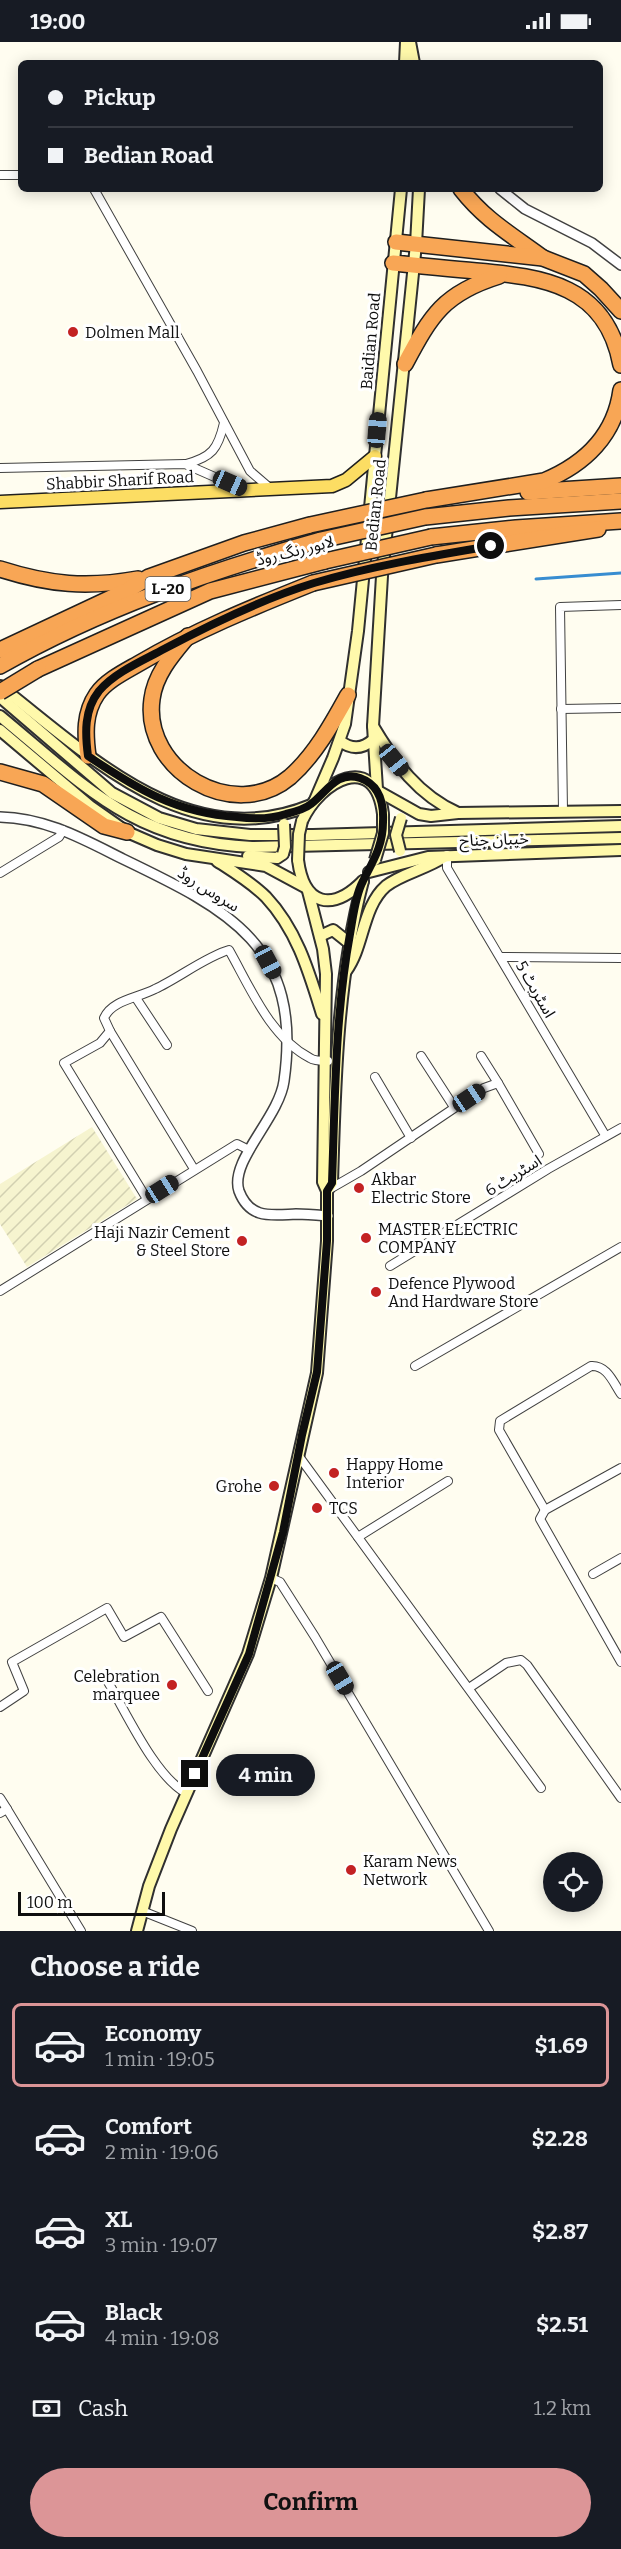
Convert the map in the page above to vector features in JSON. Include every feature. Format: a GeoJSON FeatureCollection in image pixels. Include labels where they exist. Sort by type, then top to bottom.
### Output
{"type":"FeatureCollection","features":[{"type":"Feature","properties":{"kind":"highway"},"geometry":{"type":"LineString","coordinates":[[464,192],[502,231],[543,258],[584,274],[621,311]]}},
{"type":"Feature","properties":{"kind":"highway"},"geometry":{"type":"LineString","coordinates":[[396,242],[543,258]]}},
{"type":"Feature","properties":{"kind":"highway"},"geometry":{"type":"LineString","coordinates":[[393,263],[508,274],[560,285],[587,302],[611,333],[621,365]]}},
{"type":"Feature","properties":{"kind":"highway"},"geometry":{"type":"LineString","coordinates":[[405,364],[440,307],[464,289],[508,274]]}},
{"type":"Feature","properties":{"kind":"highway"},"geometry":{"type":"LineString","coordinates":[[2,648],[128,590],[149,578],[244,543],[310,525],[426,500],[544,481],[575,465],[598,445],[607,433],[619,403],[621,390]]}},
{"type":"Feature","properties":{"kind":"highway"},"geometry":{"type":"LineString","coordinates":[[486,492],[532,492],[621,486]]}},
{"type":"Feature","properties":{"kind":"highway","name":"لاہور رنگ روڈ"},"geometry":{"type":"LineString","coordinates":[[0,666],[21,654],[154,594],[206,574],[321,540],[425,517],[508,508],[621,501]]}},
{"type":"Feature","properties":{"kind":"highway"},"geometry":{"type":"LineString","coordinates":[[88,756],[86,727],[98,692],[125,672],[188,636],[253,607],[313,583],[436,555],[578,534],[621,523]]}},
{"type":"Feature","properties":{"kind":"highway","name":"لاہور رنگ روڈ"},"geometry":{"type":"LineString","coordinates":[[0,692],[38,669],[210,591],[325,561],[431,537],[516,528],[621,523]]}},
{"type":"Feature","properties":{"kind":"highway"},"geometry":{"type":"LineString","coordinates":[[0,569],[40,581],[75,585],[149,578]]}},
{"type":"Feature","properties":{"kind":"highway"},"geometry":{"type":"LineString","coordinates":[[188,636],[173,654],[157,682],[152,698],[153,726],[160,746],[181,772],[215,792],[232,794],[259,792],[270,789],[290,777],[317,746],[348,695]]}},
{"type":"Feature","properties":{"kind":"highway"},"geometry":{"type":"LineString","coordinates":[[0,772],[43,784],[104,826],[128,832]]}},
{"type":"Feature","properties":{"kind":"main road"},"geometry":{"type":"LineString","coordinates":[[405,60],[408,42]]}},
{"type":"Feature","properties":{"kind":"main road"},"geometry":{"type":"LineString","coordinates":[[408,42],[413,60]]}},
{"type":"Feature","properties":{"kind":"main road","name":"Baidian Road"},"geometry":{"type":"LineString","coordinates":[[371,497],[400,192]]}},
{"type":"Feature","properties":{"kind":"main road","name":"Bedian Road"},"geometry":{"type":"LineString","coordinates":[[378,790],[373,726],[382,576],[405,364],[419,192]]}},
{"type":"Feature","properties":{"kind":"main road","name":"Shabbir Sharif Road"},"geometry":{"type":"LineString","coordinates":[[0,502],[332,486],[346,480],[375,456]]}},
{"type":"Feature","properties":{"kind":"main road","name":"Bedian Road"},"geometry":{"type":"LineString","coordinates":[[348,695],[358,631],[371,497]]}},
{"type":"Feature","properties":{"kind":"main road"},"geometry":{"type":"LineString","coordinates":[[0,686],[88,756],[129,784],[189,810],[252,819],[281,816],[313,802],[330,786],[348,776],[362,779],[378,790],[383,814],[381,842],[366,877],[348,942],[346,971],[330,1062]]}},
{"type":"Feature","properties":{"kind":"main road"},"geometry":{"type":"LineString","coordinates":[[137,1931],[148,1886],[186,1793],[249,1654],[272,1578],[317,1372],[323,1312],[328,1216],[327,1191],[332,1183],[330,1062],[326,1025],[326,974],[320,936],[298,860],[298,840],[302,821],[340,741],[348,695]]}},
{"type":"Feature","properties":{"kind":"main road"},"geometry":{"type":"LineString","coordinates":[[0,697],[112,793],[159,818],[196,829],[250,836],[621,826]]}},
{"type":"Feature","properties":{"kind":"main road"},"geometry":{"type":"LineString","coordinates":[[0,716],[112,807],[155,829],[200,842],[252,847],[621,838]]}},
{"type":"Feature","properties":{"kind":"main road"},"geometry":{"type":"LineString","coordinates":[[373,726],[406,775],[429,796],[458,813]]}},
{"type":"Feature","properties":{"kind":"main road"},"geometry":{"type":"LineString","coordinates":[[0,730],[90,806],[128,832],[163,847],[215,859],[251,862],[271,868],[323,899],[336,899],[349,894],[366,877]]}},
{"type":"Feature","properties":{"kind":"main road"},"geometry":{"type":"LineString","coordinates":[[340,741],[352,747],[358,747],[366,746],[373,740]]}},
{"type":"Feature","properties":{"kind":"main road","name":"خیبان جناح"},"geometry":{"type":"LineString","coordinates":[[378,790],[419,814],[440,816],[458,813],[621,811]]}},
{"type":"Feature","properties":{"kind":"main road"},"geometry":{"type":"LineString","coordinates":[[346,971],[354,961],[372,907],[382,890],[396,880],[429,867],[444,855],[434,851],[407,854],[400,851],[396,835],[398,823],[401,818],[414,818],[419,814]]}},
{"type":"Feature","properties":{"kind":"main road"},"geometry":{"type":"LineString","coordinates":[[219,816],[224,821],[280,821],[284,824],[283,854],[277,858],[243,856],[231,861]]}},
{"type":"Feature","properties":{"kind":"main road","name":"خیبان جناح"},"geometry":{"type":"LineString","coordinates":[[366,877],[414,859],[444,855],[621,850]]}},
{"type":"Feature","properties":{"kind":"main road"},"geometry":{"type":"LineString","coordinates":[[215,859],[251,884],[278,910],[292,932],[304,958],[326,1025]]}},
{"type":"Feature","properties":{"kind":"main road"},"geometry":{"type":"LineString","coordinates":[[320,936],[333,930],[348,942]]}},
{"type":"Feature","properties":{"kind":"street"},"geometry":{"type":"LineString","coordinates":[[0,175],[18,175]]}},
{"type":"Feature","properties":{"kind":"street"},"geometry":{"type":"LineString","coordinates":[[96,192],[197,370],[250,471],[271,489]]}},
{"type":"Feature","properties":{"kind":"street"},"geometry":{"type":"LineString","coordinates":[[504,192],[525,209],[592,243],[621,265]]}},
{"type":"Feature","properties":{"kind":"street"},"geometry":{"type":"LineString","coordinates":[[0,468],[184,464],[206,457],[212,452],[219,441],[224,423]]}},
{"type":"Feature","properties":{"kind":"street"},"geometry":{"type":"LineString","coordinates":[[184,464],[246,490]]}},
{"type":"Feature","properties":{"kind":"street"},"geometry":{"type":"LineString","coordinates":[[563,811],[560,607],[621,605]]}},
{"type":"Feature","properties":{"kind":"street"},"geometry":{"type":"LineString","coordinates":[[561,709],[621,708]]}},
{"type":"Feature","properties":{"kind":"street","name":"سروس روڈ"},"geometry":{"type":"LineString","coordinates":[[0,817],[37,821],[63,830],[197,896],[238,925],[259,949],[276,976],[285,1008],[288,1041],[284,1083],[280,1098],[238,1170],[237,1181],[242,1197],[254,1210],[270,1216],[297,1214],[328,1216]]}},
{"type":"Feature","properties":{"kind":"street"},"geometry":{"type":"LineString","coordinates":[[0,873],[59,837],[63,830]]}},
{"type":"Feature","properties":{"kind":"street","name":"اسٹریٹ 5"},"geometry":{"type":"LineString","coordinates":[[444,855],[447,868],[502,957],[605,1135]]}},
{"type":"Feature","properties":{"kind":"street"},"geometry":{"type":"LineString","coordinates":[[194,1169],[110,1031],[104,1018],[107,1012],[122,1001],[136,998],[179,978],[229,950],[269,1020],[288,1041],[311,1059],[330,1062]]}},
{"type":"Feature","properties":{"kind":"street"},"geometry":{"type":"LineString","coordinates":[[502,957],[621,958]]}},
{"type":"Feature","properties":{"kind":"street"},"geometry":{"type":"LineString","coordinates":[[136,998],[167,1045]]}},
{"type":"Feature","properties":{"kind":"street"},"geometry":{"type":"LineString","coordinates":[[110,1031],[99,1043],[64,1063],[147,1199]]}},
{"type":"Feature","properties":{"kind":"street"},"geometry":{"type":"LineString","coordinates":[[421,1056],[454,1107]]}},
{"type":"Feature","properties":{"kind":"street"},"geometry":{"type":"LineString","coordinates":[[481,1056],[539,1154]]}},
{"type":"Feature","properties":{"kind":"street"},"geometry":{"type":"LineString","coordinates":[[375,1077],[411,1138]]}},
{"type":"Feature","properties":{"kind":"street"},"geometry":{"type":"LineString","coordinates":[[327,1191],[361,1172],[483,1088],[498,1083]]}},
{"type":"Feature","properties":{"kind":"street","name":"اسٹریٹ 6"},"geometry":{"type":"LineString","coordinates":[[390,1266],[605,1135],[621,1128]]}},
{"type":"Feature","properties":{"kind":"street"},"geometry":{"type":"LineString","coordinates":[[0,1291],[237,1144],[249,1150]]}},
{"type":"Feature","properties":{"kind":"street"},"geometry":{"type":"LineString","coordinates":[[415,1366],[621,1247]]}},
{"type":"Feature","properties":{"kind":"street"},"geometry":{"type":"LineString","coordinates":[[545,1510],[499,1430],[500,1420],[591,1366],[598,1366],[607,1371],[621,1394]]}},
{"type":"Feature","properties":{"kind":"street"},"geometry":{"type":"LineString","coordinates":[[298,1454],[541,1788]]}},
{"type":"Feature","properties":{"kind":"street"},"geometry":{"type":"LineString","coordinates":[[621,1468],[545,1510],[541,1523],[621,1662]]}},
{"type":"Feature","properties":{"kind":"street"},"geometry":{"type":"LineString","coordinates":[[358,1537],[448,1481]]}},
{"type":"Feature","properties":{"kind":"street"},"geometry":{"type":"LineString","coordinates":[[593,1574],[621,1558]]}},
{"type":"Feature","properties":{"kind":"street"},"geometry":{"type":"LineString","coordinates":[[272,1578],[280,1582],[315,1637],[489,1931]]}},
{"type":"Feature","properties":{"kind":"street"},"geometry":{"type":"LineString","coordinates":[[0,1707],[24,1691],[12,1662],[107,1608],[124,1637],[161,1617],[208,1691]]}},
{"type":"Feature","properties":{"kind":"street"},"geometry":{"type":"LineString","coordinates":[[469,1688],[506,1663],[521,1660],[527,1665],[621,1798]]}},
{"type":"Feature","properties":{"kind":"street"},"geometry":{"type":"LineString","coordinates":[[108,1682],[164,1775],[176,1788],[186,1793]]}},
{"type":"Feature","properties":{"kind":"street"},"geometry":{"type":"LineString","coordinates":[[0,1798],[3,1811],[81,1931]]}},
{"type":"Feature","properties":{"kind":"street"},"geometry":{"type":"LineString","coordinates":[[142,1911],[192,1931]]}},
{"type":"Feature","properties":{"kind":"shaded area"},"geometry":{"type":"Polygon","coordinates":[[[92,1127],[137,1199],[27,1267],[0,1224],[0,1184],[92,1127]]]}},
{"type":"Feature","properties":{"kind":"waterway"},"geometry":{"type":"LineString","coordinates":[[536,579],[621,573]]}},
{"type":"Feature","properties":{"kind":"place","name":"Dolmen Mall"},"geometry":{"type":"Point","coordinates":[73,332]}},
{"type":"Feature","properties":{"kind":"place","name":"Akbar Electric Store"},"geometry":{"type":"Point","coordinates":[359,1188]}},
{"type":"Feature","properties":{"kind":"place","name":"MASTER ELECTRIC COMPANY"},"geometry":{"type":"Point","coordinates":[366,1238]}},
{"type":"Feature","properties":{"kind":"place","name":"Haji Nazir Cement & Steel Store"},"geometry":{"type":"Point","coordinates":[242,1241]}},
{"type":"Feature","properties":{"kind":"place","name":"Defence Plywood And Hardware Store"},"geometry":{"type":"Point","coordinates":[376,1292]}},
{"type":"Feature","properties":{"kind":"place","name":"Happy Home Interior"},"geometry":{"type":"Point","coordinates":[334,1473]}},
{"type":"Feature","properties":{"kind":"place","name":"Grohe"},"geometry":{"type":"Point","coordinates":[274,1486]}},
{"type":"Feature","properties":{"kind":"place","name":"TCS"},"geometry":{"type":"Point","coordinates":[317,1508]}},
{"type":"Feature","properties":{"kind":"place","name":"Celebration marquee"},"geometry":{"type":"Point","coordinates":[172,1685]}},
{"type":"Feature","properties":{"kind":"place","name":"Karam News Network"},"geometry":{"type":"Point","coordinates":[351,1870]}},
{"type":"Feature","properties":{"kind":"route"},"geometry":{"type":"LineString","coordinates":[[195,1774],[249,1654],[259,1623],[283,1532],[317,1372],[328,1228],[327,1191],[332,1183],[339,1016],[346,971],[346,953],[363,881],[379,851],[383,814],[377,789],[362,779],[351,776],[344,777],[330,786],[311,804],[281,816],[252,819],[225,817],[189,810],[129,784],[88,756],[85,738],[87,718],[93,700],[104,686],[147,658],[188,636],[253,607],[313,583],[436,555],[491,546]]}}]}
